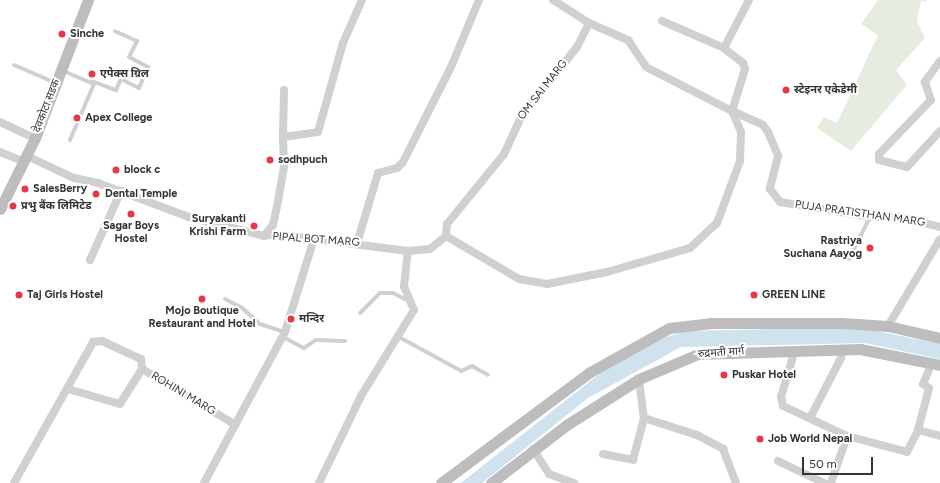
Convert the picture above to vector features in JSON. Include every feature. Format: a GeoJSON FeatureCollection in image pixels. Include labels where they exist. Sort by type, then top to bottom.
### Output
{"type":"FeatureCollection","features":[{"type":"Feature","properties":{"kind":"street","name":"देवकोटा सडक"},"geometry":{"type":"LineString","coordinates":[[0,209],[26,159],[35,138],[88,0]]}},
{"type":"Feature","properties":{"kind":"street"},"geometry":{"type":"LineString","coordinates":[[283,136],[318,132],[343,43],[362,0]]}},
{"type":"Feature","properties":{"kind":"street"},"geometry":{"type":"LineString","coordinates":[[357,243],[378,173],[397,168],[403,162],[450,67],[479,0]]}},
{"type":"Feature","properties":{"kind":"street"},"geometry":{"type":"LineString","coordinates":[[724,48],[749,0]]}},
{"type":"Feature","properties":{"kind":"street","name":"PUJA PRATISTHAN MARG"},"geometry":{"type":"LineString","coordinates":[[558,2],[588,23],[628,40],[646,67],[732,111],[763,125],[775,144],[778,156],[770,179],[773,197],[799,207],[871,217],[900,217],[940,227]]}},
{"type":"Feature","properties":{"kind":"street"},"geometry":{"type":"LineString","coordinates":[[446,236],[519,279],[547,284],[607,272],[690,248],[717,223],[740,161],[741,132],[732,111],[745,69],[743,63],[724,48],[662,21]]}},
{"type":"Feature","properties":{"kind":"street","name":"OM SAI MARG"},"geometry":{"type":"LineString","coordinates":[[446,236],[447,224],[504,154],[522,116],[576,47],[588,23]]}},
{"type":"Feature","properties":{"kind":"street"},"geometry":{"type":"LineString","coordinates":[[940,61],[925,82],[930,100],[879,154],[879,160],[907,167],[940,131]]}},
{"type":"Feature","properties":{"kind":"street"},"geometry":{"type":"LineString","coordinates":[[264,236],[273,225],[284,167],[284,90]]}},
{"type":"Feature","properties":{"kind":"street"},"geometry":{"type":"LineString","coordinates":[[0,122],[35,138]]}},
{"type":"Feature","properties":{"kind":"street","name":"PIPAL BOT MARG"},"geometry":{"type":"LineString","coordinates":[[0,152],[26,159],[74,178],[121,191],[189,217],[264,236],[275,234],[313,242],[357,243],[408,251],[430,249],[446,236]]}},
{"type":"Feature","properties":{"kind":"street"},"geometry":{"type":"LineString","coordinates":[[90,260],[121,191]]}},
{"type":"Feature","properties":{"kind":"street"},"geometry":{"type":"LineString","coordinates":[[888,326],[940,239]]}},
{"type":"Feature","properties":{"kind":"street"},"geometry":{"type":"LineString","coordinates":[[204,483],[284,335],[313,242]]}},
{"type":"Feature","properties":{"kind":"street"},"geometry":{"type":"LineString","coordinates":[[319,483],[361,396],[414,310],[404,287],[408,251]]}},
{"type":"Feature","properties":{"kind":"street"},"geometry":{"type":"LineString","coordinates":[[441,483],[590,372],[670,328],[712,323],[888,326],[940,338]]}},
{"type":"Feature","properties":{"kind":"street"},"geometry":{"type":"LineString","coordinates":[[14,483],[68,389],[90,347],[98,341],[138,355],[142,369]]}},
{"type":"Feature","properties":{"kind":"street"},"geometry":{"type":"LineString","coordinates":[[810,418],[841,358],[841,349]]}},
{"type":"Feature","properties":{"kind":"street","name":"रुद्रमती मार्ग"},"geometry":{"type":"LineString","coordinates":[[491,483],[533,449],[639,379],[663,366],[698,354],[841,349],[884,352],[936,364]]}},
{"type":"Feature","properties":{"kind":"street"},"geometry":{"type":"LineString","coordinates":[[795,350],[780,403],[847,436],[907,452],[918,430],[929,388],[923,384],[936,364]]}},
{"type":"Feature","properties":{"kind":"street","name":"ROHINI MARG"},"geometry":{"type":"LineString","coordinates":[[68,389],[120,404],[142,369],[236,425]]}},
{"type":"Feature","properties":{"kind":"street"},"geometry":{"type":"LineString","coordinates":[[603,454],[633,460],[644,418],[643,390],[639,379]]}},
{"type":"Feature","properties":{"kind":"street"},"geometry":{"type":"LineString","coordinates":[[644,418],[697,435],[723,450],[736,483]]}},
{"type":"Feature","properties":{"kind":"street"},"geometry":{"type":"LineString","coordinates":[[918,430],[940,436]]}},
{"type":"Feature","properties":{"kind":"street"},"geometry":{"type":"LineString","coordinates":[[831,483],[847,436]]}},
{"type":"Feature","properties":{"kind":"street"},"geometry":{"type":"LineString","coordinates":[[533,449],[548,474],[574,483]]}},
{"type":"Feature","properties":{"kind":"street"},"geometry":{"type":"LineString","coordinates":[[778,461],[824,483]]}},
{"type":"Feature","properties":{"kind":"lane"},"geometry":{"type":"LineString","coordinates":[[61,70],[116,90],[120,79],[139,88],[148,67],[129,58],[137,41],[115,31]]}},
{"type":"Feature","properties":{"kind":"lane"},"geometry":{"type":"LineString","coordinates":[[14,65],[56,83]]}},
{"type":"Feature","properties":{"kind":"lane"},"geometry":{"type":"LineString","coordinates":[[70,140],[94,88],[92,81]]}},
{"type":"Feature","properties":{"kind":"lane"},"geometry":{"type":"LineString","coordinates":[[849,259],[871,217]]}},
{"type":"Feature","properties":{"kind":"lane"},"geometry":{"type":"LineString","coordinates":[[360,313],[380,293],[393,294],[412,303]]}},
{"type":"Feature","properties":{"kind":"lane"},"geometry":{"type":"LineString","coordinates":[[224,299],[241,307],[260,324],[284,335],[304,348],[316,340],[345,341]]}},
{"type":"Feature","properties":{"kind":"lane"},"geometry":{"type":"LineString","coordinates":[[399,336],[461,371],[472,366],[488,375]]}},
{"type":"Feature","properties":{"kind":"shaded area"},"geometry":{"type":"Polygon","coordinates":[[[878,0],[925,0],[928,2],[921,1],[917,21],[925,38],[896,70],[907,85],[851,151],[817,128],[824,117],[837,123],[878,35],[861,24],[878,0]]]}},
{"type":"Feature","properties":{"kind":"water"},"geometry":{"type":"Polygon","coordinates":[[[857,327],[940,344],[940,359],[865,343],[681,347],[588,398],[482,483],[461,483],[608,367],[656,340],[686,331],[857,327]]]}},
{"type":"Feature","properties":{"kind":"place","name":"Sinche"},"geometry":{"type":"Point","coordinates":[62,34]}},
{"type":"Feature","properties":{"kind":"place","name":"एपेक्स ग्रिल"},"geometry":{"type":"Point","coordinates":[92,74]}},
{"type":"Feature","properties":{"kind":"place","name":"स्टेइनर एकेडेमी"},"geometry":{"type":"Point","coordinates":[786,90]}},
{"type":"Feature","properties":{"kind":"place","name":"Apex College"},"geometry":{"type":"Point","coordinates":[77,118]}},
{"type":"Feature","properties":{"kind":"place","name":"sodhpuch"},"geometry":{"type":"Point","coordinates":[270,160]}},
{"type":"Feature","properties":{"kind":"place","name":"block c"},"geometry":{"type":"Point","coordinates":[116,170]}},
{"type":"Feature","properties":{"kind":"place","name":"SalesBerry"},"geometry":{"type":"Point","coordinates":[25,189]}},
{"type":"Feature","properties":{"kind":"place","name":"Dental Temple"},"geometry":{"type":"Point","coordinates":[96,194]}},
{"type":"Feature","properties":{"kind":"place","name":"प्रभु बैंक लिमिटेड"},"geometry":{"type":"Point","coordinates":[13,206]}},
{"type":"Feature","properties":{"kind":"place","name":"Sagar Boys Hostel"},"geometry":{"type":"Point","coordinates":[131,214]}},
{"type":"Feature","properties":{"kind":"place","name":"Suryakanti Krishi Farm"},"geometry":{"type":"Point","coordinates":[254,226]}},
{"type":"Feature","properties":{"kind":"place","name":"Rastriya Suchana Aayog"},"geometry":{"type":"Point","coordinates":[870,248]}},
{"type":"Feature","properties":{"kind":"place","name":"Taj Girls Hostel"},"geometry":{"type":"Point","coordinates":[19,295]}},
{"type":"Feature","properties":{"kind":"place","name":"GREEN LINE"},"geometry":{"type":"Point","coordinates":[754,295]}},
{"type":"Feature","properties":{"kind":"place","name":"Mojo Boutique Restaurant and Hotel"},"geometry":{"type":"Point","coordinates":[202,299]}},
{"type":"Feature","properties":{"kind":"place","name":"मन्दिर"},"geometry":{"type":"Point","coordinates":[291,319]}},
{"type":"Feature","properties":{"kind":"place","name":"Puskar Hotel"},"geometry":{"type":"Point","coordinates":[724,375]}},
{"type":"Feature","properties":{"kind":"place","name":"Job World Nepal"},"geometry":{"type":"Point","coordinates":[760,439]}}]}
